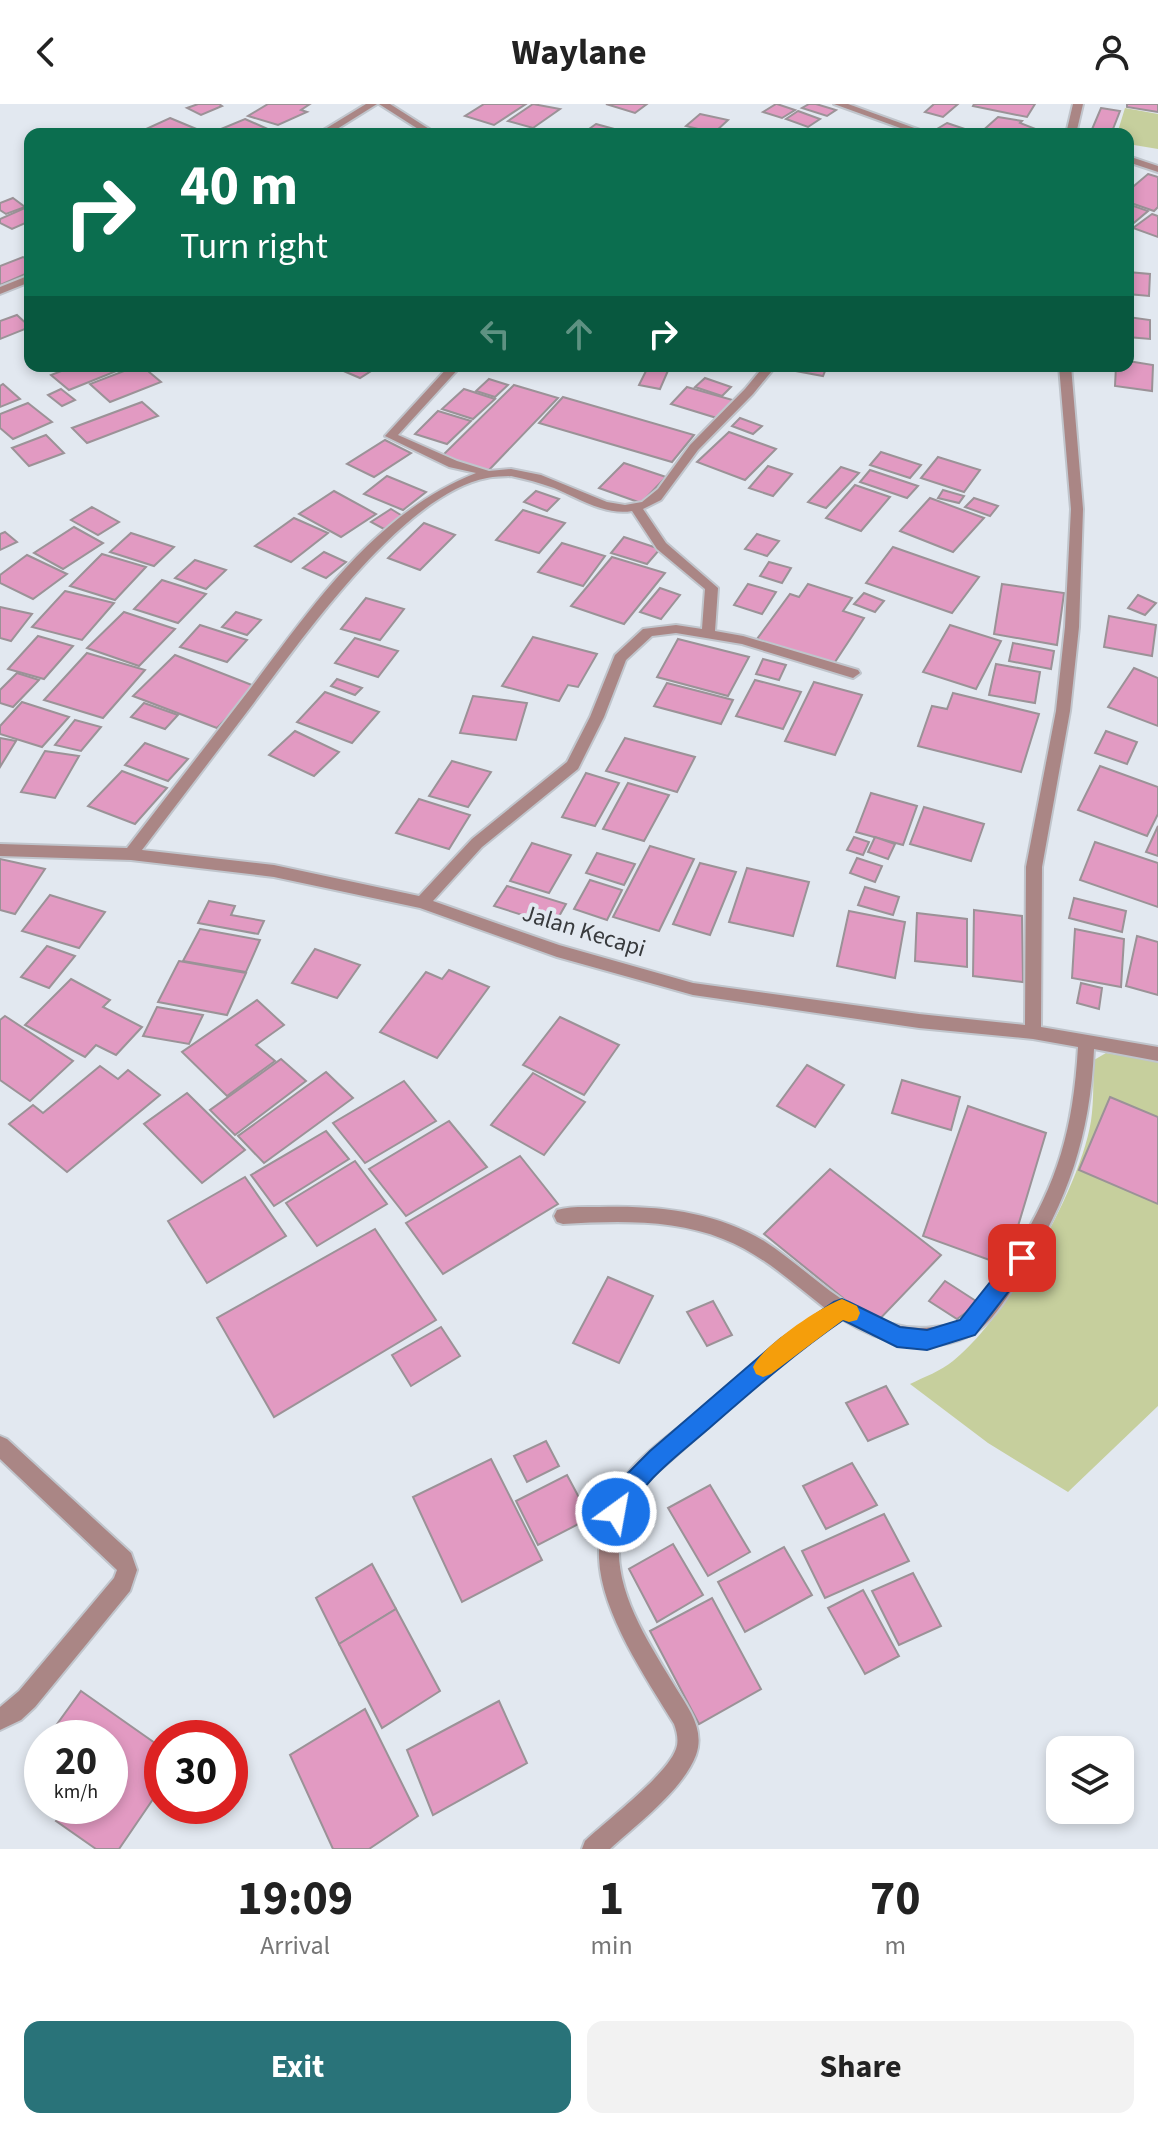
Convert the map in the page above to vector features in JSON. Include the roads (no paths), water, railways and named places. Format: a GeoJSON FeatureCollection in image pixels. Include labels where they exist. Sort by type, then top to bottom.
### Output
{"type":"FeatureCollection","features":[{"type":"Feature","properties":{"kind":"street"},"geometry":{"type":"LineString","coordinates":[[332,128],[372,104]]}},
{"type":"Feature","properties":{"kind":"street"},"geometry":{"type":"LineString","coordinates":[[384,104],[422,128]]}},
{"type":"Feature","properties":{"kind":"street"},"geometry":{"type":"LineString","coordinates":[[839,104],[909,128]]}},
{"type":"Feature","properties":{"kind":"street"},"geometry":{"type":"LineString","coordinates":[[1072,128],[1078,104]]}},
{"type":"Feature","properties":{"kind":"street"},"geometry":{"type":"LineString","coordinates":[[1134,161],[1158,169]]}},
{"type":"Feature","properties":{"kind":"street"},"geometry":{"type":"LineString","coordinates":[[0,291],[24,281]]}},
{"type":"Feature","properties":{"kind":"street"},"geometry":{"type":"LineString","coordinates":[[450,372],[391,436],[453,464],[486,472],[522,473],[608,505],[636,507],[657,497],[686,456],[741,403],[765,372]]}},
{"type":"Feature","properties":{"kind":"street"},"geometry":{"type":"LineString","coordinates":[[1033,1032],[1034,867],[1063,711],[1072,627],[1077,509],[1066,372]]}},
{"type":"Feature","properties":{"kind":"street"},"geometry":{"type":"LineString","coordinates":[[131,854],[309,621],[391,527],[422,505],[486,472]]}},
{"type":"Feature","properties":{"kind":"street"},"geometry":{"type":"LineString","coordinates":[[636,507],[661,546],[712,588],[708,634]]}},
{"type":"Feature","properties":{"kind":"street"},"geometry":{"type":"LineString","coordinates":[[422,903],[477,843],[573,765],[597,717],[620,658],[648,632],[676,629],[743,640],[853,673]]}},
{"type":"Feature","properties":{"kind":"street","name":"Jalan Kecapi"},"geometry":{"type":"LineString","coordinates":[[0,850],[131,854],[274,871],[422,903],[557,951],[693,989],[919,1021],[1033,1032],[1158,1054]]}},
{"type":"Feature","properties":{"kind":"street"},"geometry":{"type":"LineString","coordinates":[[563,1216],[650,1213],[730,1233],[762,1251],[842,1309],[897,1337],[927,1340],[967,1328],[984,1310],[1046,1220],[1074,1153],[1085,1095],[1086,1042]]}},
{"type":"Feature","properties":{"kind":"street"},"geometry":{"type":"LineString","coordinates":[[593,1849],[667,1778],[686,1754],[689,1730],[639,1643],[613,1588],[607,1560],[609,1529],[623,1494],[648,1467],[787,1346],[842,1309]]}},
{"type":"Feature","properties":{"kind":"street"},"geometry":{"type":"LineString","coordinates":[[0,1446],[124,1560],[127,1570],[123,1584],[27,1699],[0,1719]]}}]}
